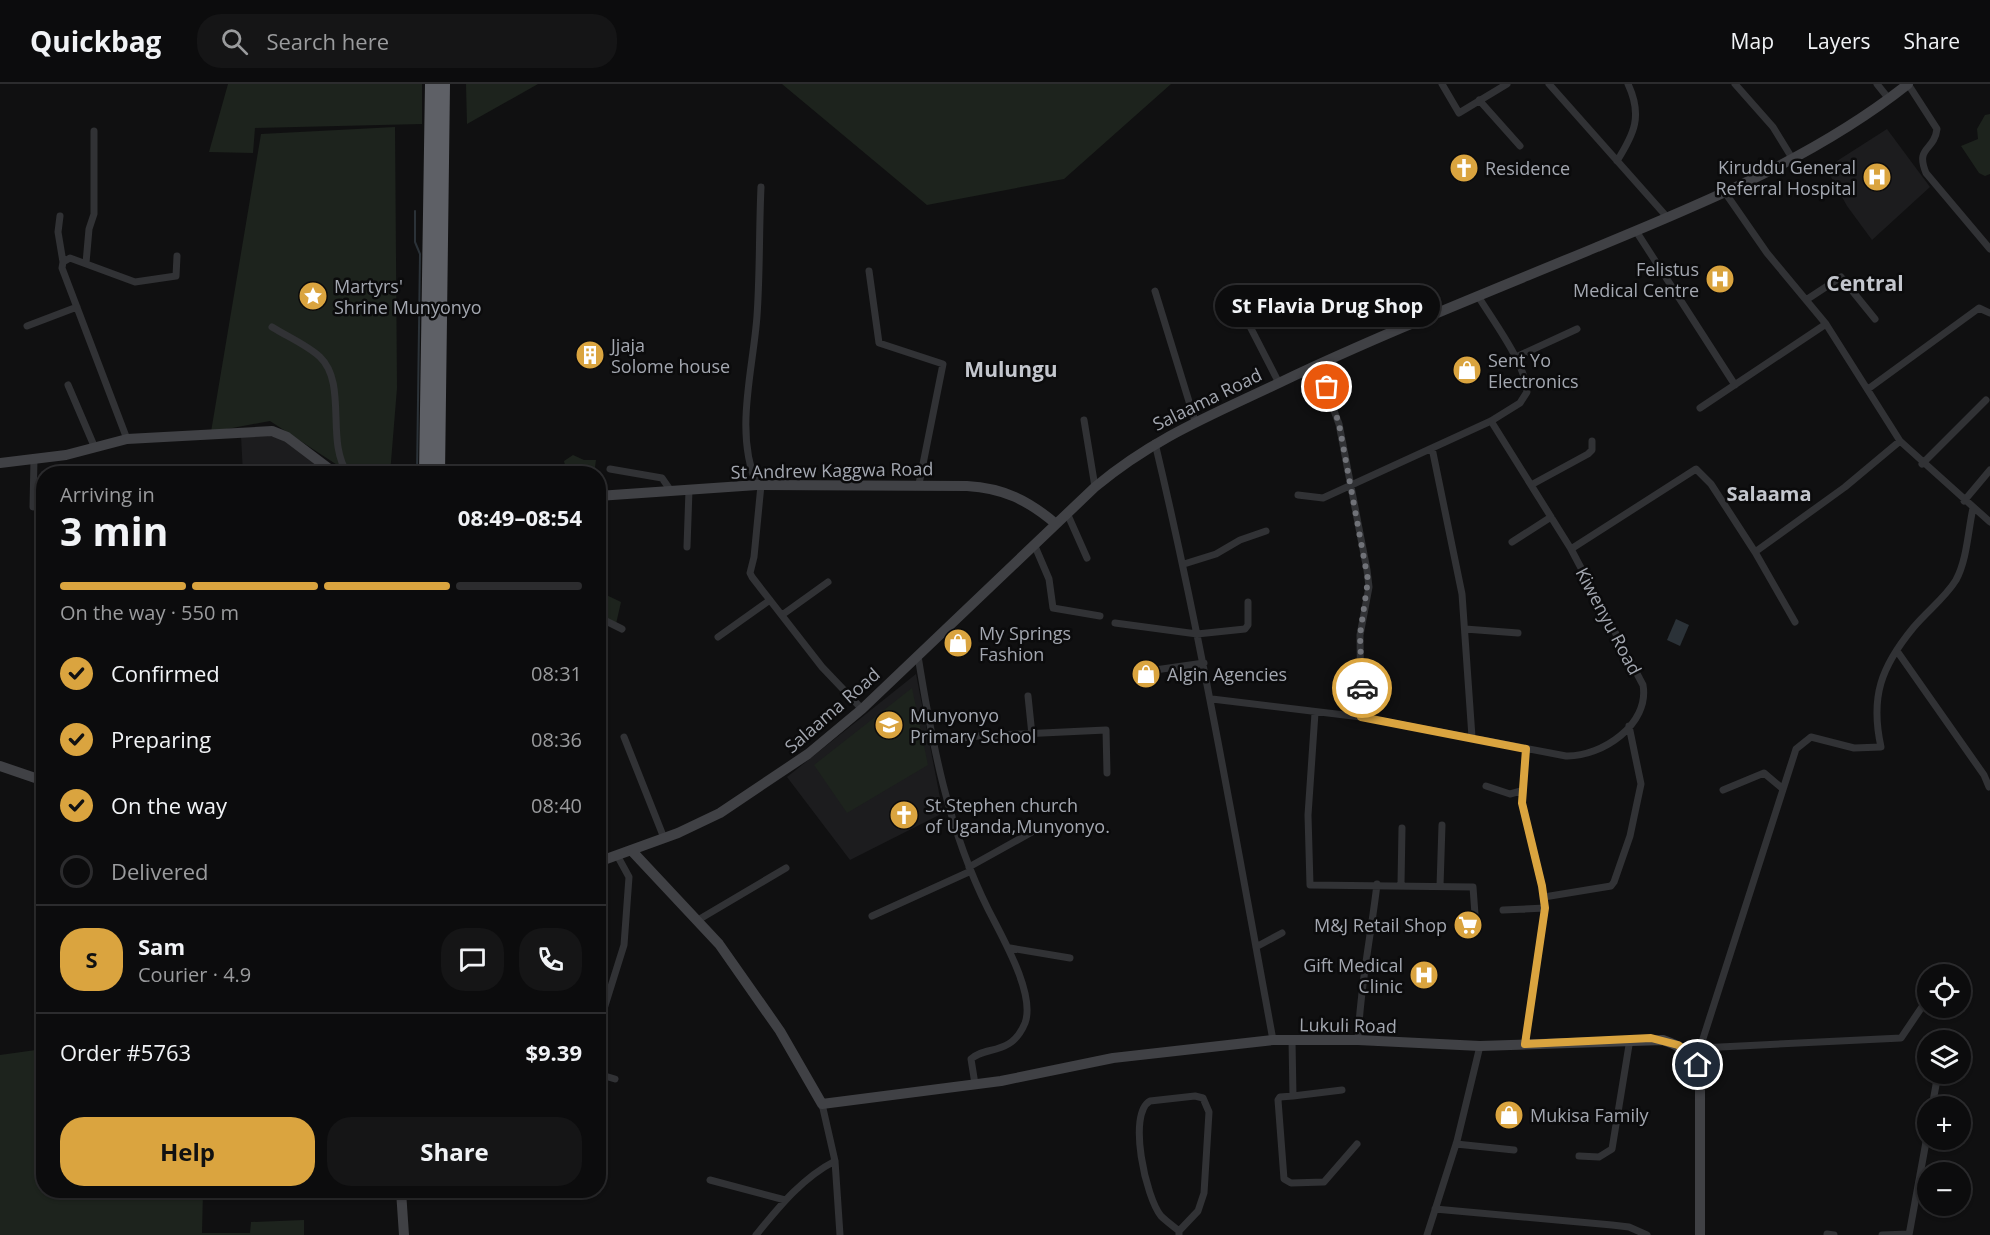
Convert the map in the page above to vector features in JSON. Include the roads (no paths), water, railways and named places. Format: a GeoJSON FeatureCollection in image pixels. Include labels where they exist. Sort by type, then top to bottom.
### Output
{"type":"FeatureCollection","features":[{"type":"Feature","properties":{"kind":"highway"},"geometry":{"type":"LineString","coordinates":[[426,466],[432,84]]}},
{"type":"Feature","properties":{"kind":"highway"},"geometry":{"type":"LineString","coordinates":[[438,466],[443,84]]}},
{"type":"Feature","properties":{"kind":"street"},"geometry":{"type":"LineString","coordinates":[[1442,84],[1459,113],[1502,85]]}},
{"type":"Feature","properties":{"kind":"street"},"geometry":{"type":"LineString","coordinates":[[1549,84],[1667,217]]}},
{"type":"Feature","properties":{"kind":"street"},"geometry":{"type":"LineString","coordinates":[[1617,161],[1634,135],[1635,111],[1628,84]]}},
{"type":"Feature","properties":{"kind":"street"},"geometry":{"type":"LineString","coordinates":[[1735,84],[1773,127],[1792,158]]}},
{"type":"Feature","properties":{"kind":"street"},"geometry":{"type":"LineString","coordinates":[[1877,84],[1889,99]]}},
{"type":"Feature","properties":{"kind":"street"},"geometry":{"type":"LineString","coordinates":[[1908,84],[1937,129],[1936,135],[1922,152],[1921,160],[1926,173],[1990,249]]}},
{"type":"Feature","properties":{"kind":"street","name":"Salaama Road"},"geometry":{"type":"LineString","coordinates":[[606,859],[664,838],[720,813],[808,754],[862,709],[1095,487],[1126,460],[1155,442],[1317,365],[1636,231],[1724,191],[1792,158],[1889,99],[1908,84]]}},
{"type":"Feature","properties":{"kind":"street"},"geometry":{"type":"LineString","coordinates":[[1479,100],[1520,146]]}},
{"type":"Feature","properties":{"kind":"street"},"geometry":{"type":"LineString","coordinates":[[86,263],[89,229],[94,214],[94,131]]}},
{"type":"Feature","properties":{"kind":"street"},"geometry":{"type":"LineString","coordinates":[[761,187],[757,319],[746,429],[748,457],[759,485],[754,557],[750,573],[822,667],[862,709]]}},
{"type":"Feature","properties":{"kind":"street"},"geometry":{"type":"LineString","coordinates":[[1724,191],[1767,254],[1826,324],[1900,441],[1922,464],[1990,522]]}},
{"type":"Feature","properties":{"kind":"street"},"geometry":{"type":"LineString","coordinates":[[60,216],[58,232],[62,268],[127,439]]}},
{"type":"Feature","properties":{"kind":"street"},"geometry":{"type":"LineString","coordinates":[[1636,231],[1735,385]]}},
{"type":"Feature","properties":{"kind":"street"},"geometry":{"type":"LineString","coordinates":[[63,262],[70,258],[135,282],[145,282],[176,276],[177,256]]}},
{"type":"Feature","properties":{"kind":"street"},"geometry":{"type":"LineString","coordinates":[[869,271],[879,343],[943,364],[920,484]]}},
{"type":"Feature","properties":{"kind":"street"},"geometry":{"type":"LineString","coordinates":[[1806,300],[1841,277],[1875,319]]}},
{"type":"Feature","properties":{"kind":"street"},"geometry":{"type":"LineString","coordinates":[[1155,291],[1195,422]]}},
{"type":"Feature","properties":{"kind":"street"},"geometry":{"type":"LineString","coordinates":[[1299,495],[1323,498],[1491,421],[1520,404],[1527,392],[1524,378],[1478,296]]}},
{"type":"Feature","properties":{"kind":"street"},"geometry":{"type":"LineString","coordinates":[[27,326],[77,307]]}},
{"type":"Feature","properties":{"kind":"street"},"geometry":{"type":"LineString","coordinates":[[1240,307],[1279,383]]}},
{"type":"Feature","properties":{"kind":"street"},"geometry":{"type":"LineString","coordinates":[[1868,388],[1979,308],[1990,313]]}},
{"type":"Feature","properties":{"kind":"street"},"geometry":{"type":"LineString","coordinates":[[1700,408],[1826,324]]}},
{"type":"Feature","properties":{"kind":"street"},"geometry":{"type":"LineString","coordinates":[[272,327],[322,359],[330,373],[338,453],[344,466]]}},
{"type":"Feature","properties":{"kind":"street"},"geometry":{"type":"LineString","coordinates":[[1514,358],[1577,329]]}},
{"type":"Feature","properties":{"kind":"street"},"geometry":{"type":"LineString","coordinates":[[1317,365],[1334,405],[1369,584],[1360,635],[1361,717]]}},
{"type":"Feature","properties":{"kind":"street"},"geometry":{"type":"LineString","coordinates":[[68,385],[95,448]]}},
{"type":"Feature","properties":{"kind":"street"},"geometry":{"type":"LineString","coordinates":[[1922,464],[1986,400]]}},
{"type":"Feature","properties":{"kind":"street"},"geometry":{"type":"LineString","coordinates":[[1084,420],[1095,487]]}},
{"type":"Feature","properties":{"kind":"street","name":"Kiwenyu Road"},"geometry":{"type":"LineString","coordinates":[[1212,699],[1361,717],[1566,756],[1585,755],[1607,746],[1629,726],[1641,710],[1644,700],[1643,685],[1571,549],[1491,421]]}},
{"type":"Feature","properties":{"kind":"street"},"geometry":{"type":"LineString","coordinates":[[0,463],[66,456],[127,439],[272,431],[287,437],[325,466]]}},
{"type":"Feature","properties":{"kind":"street"},"geometry":{"type":"LineString","coordinates":[[1532,485],[1588,454],[1592,450],[1592,441]]}},
{"type":"Feature","properties":{"kind":"street"},"geometry":{"type":"LineString","coordinates":[[1755,552],[1845,487],[1900,441]]}},
{"type":"Feature","properties":{"kind":"street"},"geometry":{"type":"LineString","coordinates":[[1155,442],[1184,564],[1212,699],[1273,1040]]}},
{"type":"Feature","properties":{"kind":"street"},"geometry":{"type":"LineString","coordinates":[[1432,448],[1460,580],[1472,737]]}},
{"type":"Feature","properties":{"kind":"street"},"geometry":{"type":"LineString","coordinates":[[33,507],[34,459]]}},
{"type":"Feature","properties":{"kind":"street"},"geometry":{"type":"LineString","coordinates":[[610,469],[662,478],[671,491]]}},
{"type":"Feature","properties":{"kind":"street"},"geometry":{"type":"LineString","coordinates":[[1571,549],[1696,469],[1711,484],[1755,552],[1795,622]]}},
{"type":"Feature","properties":{"kind":"street"},"geometry":{"type":"LineString","coordinates":[[1964,501],[1990,471]]}},
{"type":"Feature","properties":{"kind":"street","name":"St Andrew Kaggwa Road"},"geometry":{"type":"LineString","coordinates":[[606,495],[759,485],[920,484],[981,487],[1005,492],[1030,503],[1056,524]]}},
{"type":"Feature","properties":{"kind":"street"},"geometry":{"type":"LineString","coordinates":[[687,547],[689,490]]}},
{"type":"Feature","properties":{"kind":"street"},"geometry":{"type":"LineString","coordinates":[[1700,1235],[1700,1088],[1697,1052],[1796,749],[1811,737],[1854,748],[1881,747],[1875,721],[1875,704],[1884,673],[1913,628],[1950,590],[1958,576],[1973,508]]}},
{"type":"Feature","properties":{"kind":"street"},"geometry":{"type":"LineString","coordinates":[[1067,513],[1087,558]]}},
{"type":"Feature","properties":{"kind":"street"},"geometry":{"type":"LineString","coordinates":[[1512,542],[1551,517]]}},
{"type":"Feature","properties":{"kind":"street"},"geometry":{"type":"LineString","coordinates":[[1184,564],[1216,554],[1240,540],[1266,531]]}},
{"type":"Feature","properties":{"kind":"street"},"geometry":{"type":"LineString","coordinates":[[1034,544],[1049,579],[1053,608],[1100,616]]}},
{"type":"Feature","properties":{"kind":"street"},"geometry":{"type":"LineString","coordinates":[[782,615],[828,582]]}},
{"type":"Feature","properties":{"kind":"street"},"geometry":{"type":"LineString","coordinates":[[717,637],[770,600]]}},
{"type":"Feature","properties":{"kind":"street"},"geometry":{"type":"LineString","coordinates":[[1115,623],[1197,634],[1245,629],[1248,625],[1248,602]]}},
{"type":"Feature","properties":{"kind":"street"},"geometry":{"type":"LineString","coordinates":[[606,621],[622,629]]}},
{"type":"Feature","properties":{"kind":"street"},"geometry":{"type":"LineString","coordinates":[[1465,629],[1518,633]]}},
{"type":"Feature","properties":{"kind":"street"},"geometry":{"type":"LineString","coordinates":[[1897,651],[1984,774],[1989,787]]}},
{"type":"Feature","properties":{"kind":"street"},"geometry":{"type":"LineString","coordinates":[[918,656],[932,742],[954,827],[988,909],[1010,948],[1028,1010],[1019,1033],[1005,1047],[975,1055],[971,1059],[975,1084]]}},
{"type":"Feature","properties":{"kind":"street"},"geometry":{"type":"LineString","coordinates":[[1155,670],[1204,663]]}},
{"type":"Feature","properties":{"kind":"street"},"geometry":{"type":"LineString","coordinates":[[1028,696],[1032,735]]}},
{"type":"Feature","properties":{"kind":"street"},"geometry":{"type":"LineString","coordinates":[[1315,713],[1308,814],[1310,885],[1377,884],[1475,888],[1476,928]]}},
{"type":"Feature","properties":{"kind":"street"},"geometry":{"type":"LineString","coordinates":[[1544,897],[1611,886],[1614,882],[1630,836],[1641,784],[1629,726]]}},
{"type":"Feature","properties":{"kind":"street"},"geometry":{"type":"LineString","coordinates":[[932,742],[978,736],[1106,730],[1107,773]]}},
{"type":"Feature","properties":{"kind":"street"},"geometry":{"type":"LineString","coordinates":[[624,737],[664,838]]}},
{"type":"Feature","properties":{"kind":"street"},"geometry":{"type":"LineString","coordinates":[[1525,1044],[1545,908],[1525,820],[1521,791],[1526,749]]}},
{"type":"Feature","properties":{"kind":"street"},"geometry":{"type":"LineString","coordinates":[[0,766],[36,778]]}},
{"type":"Feature","properties":{"kind":"street"},"geometry":{"type":"LineString","coordinates":[[1723,790],[1764,773],[1783,789]]}},
{"type":"Feature","properties":{"kind":"street"},"geometry":{"type":"LineString","coordinates":[[1485,786],[1510,794],[1521,791]]}},
{"type":"Feature","properties":{"kind":"street"},"geometry":{"type":"LineString","coordinates":[[1440,886],[1442,825]]}},
{"type":"Feature","properties":{"kind":"street"},"geometry":{"type":"LineString","coordinates":[[1401,885],[1402,828]]}},
{"type":"Feature","properties":{"kind":"street"},"geometry":{"type":"LineString","coordinates":[[872,916],[970,869],[1032,832]]}},
{"type":"Feature","properties":{"kind":"street"},"geometry":{"type":"LineString","coordinates":[[631,850],[719,944],[774,1022],[822,1104],[835,1161],[840,1235]]}},
{"type":"Feature","properties":{"kind":"street"},"geometry":{"type":"LineString","coordinates":[[606,1002],[624,945],[629,877],[618,855]]}},
{"type":"Feature","properties":{"kind":"street"},"geometry":{"type":"LineString","coordinates":[[698,920],[786,868]]}},
{"type":"Feature","properties":{"kind":"street"},"geometry":{"type":"LineString","coordinates":[[1358,1040],[1359,997],[1370,947],[1377,884]]}},
{"type":"Feature","properties":{"kind":"street"},"geometry":{"type":"LineString","coordinates":[[1503,910],[1545,908]]}},
{"type":"Feature","properties":{"kind":"street"},"geometry":{"type":"LineString","coordinates":[[1256,947],[1282,933]]}},
{"type":"Feature","properties":{"kind":"street"},"geometry":{"type":"LineString","coordinates":[[1010,948],[1070,958]]}},
{"type":"Feature","properties":{"kind":"street"},"geometry":{"type":"LineString","coordinates":[[1697,1052],[1901,1038],[1917,1014]]}},
{"type":"Feature","properties":{"kind":"street"},"geometry":{"type":"LineString","coordinates":[[1579,1156],[1599,1157],[1612,1149],[1630,1039]]}},
{"type":"Feature","properties":{"kind":"street","name":"Lukuli Road"},"geometry":{"type":"LineString","coordinates":[[822,1104],[927,1092],[1113,1058],[1273,1040],[1358,1040],[1480,1046],[1630,1039],[1663,1040],[1697,1052]]}},
{"type":"Feature","properties":{"kind":"street"},"geometry":{"type":"LineString","coordinates":[[1293,1040],[1293,1095]]}},
{"type":"Feature","properties":{"kind":"street"},"geometry":{"type":"LineString","coordinates":[[1427,1235],[1456,1144],[1480,1046]]}},
{"type":"Feature","properties":{"kind":"street"},"geometry":{"type":"LineString","coordinates":[[606,1076],[615,1079]]}},
{"type":"Feature","properties":{"kind":"street"},"geometry":{"type":"LineString","coordinates":[[1342,1090],[1280,1097],[1278,1100],[1286,1182],[1324,1182],[1357,1144]]}},
{"type":"Feature","properties":{"kind":"street"},"geometry":{"type":"LineString","coordinates":[[1195,1096],[1203,1098],[1209,1112],[1204,1193],[1198,1211],[1179,1233],[1160,1215],[1152,1198],[1138,1127],[1140,1113],[1150,1101],[1195,1096]]}},
{"type":"Feature","properties":{"kind":"street"},"geometry":{"type":"LineString","coordinates":[[1456,1144],[1514,1150]]}},
{"type":"Feature","properties":{"kind":"street"},"geometry":{"type":"LineString","coordinates":[[1882,1235],[1909,1234],[1924,1150]]}},
{"type":"Feature","properties":{"kind":"street"},"geometry":{"type":"LineString","coordinates":[[756,1235],[785,1200],[816,1172],[835,1161]]}},
{"type":"Feature","properties":{"kind":"street"},"geometry":{"type":"LineString","coordinates":[[710,1180],[785,1200]]}},
{"type":"Feature","properties":{"kind":"street"},"geometry":{"type":"LineString","coordinates":[[401,1198],[404,1235]]}},
{"type":"Feature","properties":{"kind":"street"},"geometry":{"type":"LineString","coordinates":[[1435,1209],[1629,1227],[1647,1235]]}},
{"type":"Feature","properties":{"kind":"waterway"},"geometry":{"type":"LineString","coordinates":[[415,211],[415,242],[420,254],[417,466]]}},
{"type":"Feature","properties":{"kind":"place","name":"Residence"},"geometry":{"type":"Point","coordinates":[1464,168]}},
{"type":"Feature","properties":{"kind":"place","name":"Kiruddu General Referral Hospital"},"geometry":{"type":"Point","coordinates":[1877,177]}},
{"type":"Feature","properties":{"kind":"place","name":"Felistus Medical Centre"},"geometry":{"type":"Point","coordinates":[1720,279]}},
{"type":"Feature","properties":{"kind":"place","name":"Martyrs' Shrine Munyonyo"},"geometry":{"type":"Point","coordinates":[313,296]}},
{"type":"Feature","properties":{"kind":"place","name":"Jjaja Solome house"},"geometry":{"type":"Point","coordinates":[590,355]}},
{"type":"Feature","properties":{"kind":"place","name":"Sent Yo Electronics"},"geometry":{"type":"Point","coordinates":[1467,370]}},
{"type":"Feature","properties":{"kind":"place","name":"St Flavia Drug Shop"},"geometry":{"type":"Point","coordinates":[1327,387]}},
{"type":"Feature","properties":{"kind":"place","name":"My Springs Fashion"},"geometry":{"type":"Point","coordinates":[958,643]}},
{"type":"Feature","properties":{"kind":"place","name":"Algin Agencies"},"geometry":{"type":"Point","coordinates":[1146,674]}},
{"type":"Feature","properties":{"kind":"place","name":"Munyonyo Primary School"},"geometry":{"type":"Point","coordinates":[889,725]}},
{"type":"Feature","properties":{"kind":"place","name":"St.Stephen church of Uganda,Munyonyo."},"geometry":{"type":"Point","coordinates":[904,815]}},
{"type":"Feature","properties":{"kind":"place","name":"M&J Retail Shop"},"geometry":{"type":"Point","coordinates":[1468,925]}},
{"type":"Feature","properties":{"kind":"place","name":"Gift Medical Clinic"},"geometry":{"type":"Point","coordinates":[1424,975]}},
{"type":"Feature","properties":{"kind":"place","name":"Mukisa Family"},"geometry":{"type":"Point","coordinates":[1509,1115]}},
{"type":"Feature","properties":{"kind":"district","name":"Central"},"geometry":{"type":"Point","coordinates":[1865,283]}},
{"type":"Feature","properties":{"kind":"district","name":"Mulungu"},"geometry":{"type":"Point","coordinates":[1011,369]}},
{"type":"Feature","properties":{"kind":"district","name":"Salaama"},"geometry":{"type":"Point","coordinates":[1769,493]}}]}
